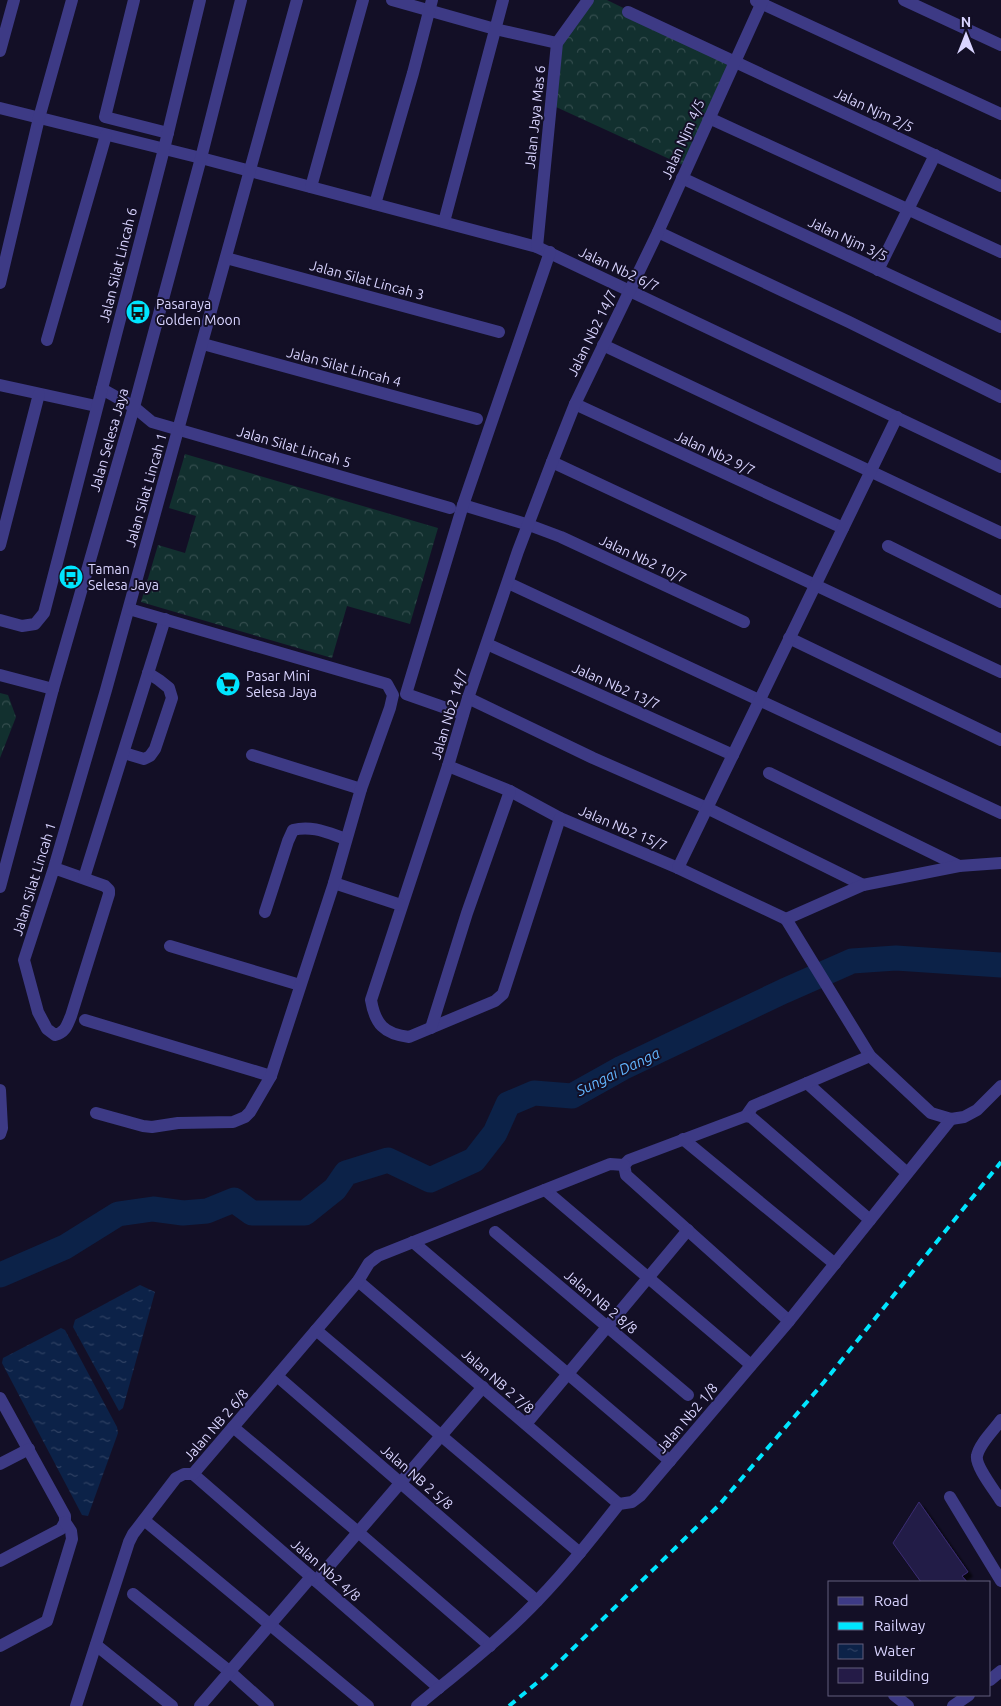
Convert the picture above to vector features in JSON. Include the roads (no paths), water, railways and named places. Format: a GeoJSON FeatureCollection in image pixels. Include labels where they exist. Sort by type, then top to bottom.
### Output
{"type":"FeatureCollection","features":[{"type":"Feature","properties":{"kind":"street"},"geometry":{"type":"LineString","coordinates":[[0,51],[14,0]]}},
{"type":"Feature","properties":{"kind":"street"},"geometry":{"type":"LineString","coordinates":[[0,284],[39,118],[72,0]]}},
{"type":"Feature","properties":{"kind":"street"},"geometry":{"type":"LineString","coordinates":[[134,0],[105,117],[168,133]]}},
{"type":"Feature","properties":{"kind":"street","name":"Jalan Silat Lincah 6"},"geometry":{"type":"LineString","coordinates":[[0,620],[22,626],[35,624],[44,613],[164,149],[200,0]]}},
{"type":"Feature","properties":{"kind":"street","name":"Jalan Selesa Jaya"},"geometry":{"type":"LineString","coordinates":[[0,887],[53,689],[134,407],[241,0]]}},
{"type":"Feature","properties":{"kind":"street","name":"Jalan Silat Lincah 1"},"geometry":{"type":"LineString","coordinates":[[84,878],[105,886],[108,894],[67,1027],[62,1033],[55,1035],[47,1029],[38,1012],[24,960],[54,868],[129,609],[297,0]]}},
{"type":"Feature","properties":{"kind":"street"},"geometry":{"type":"LineString","coordinates":[[311,187],[362,0]]}},
{"type":"Feature","properties":{"kind":"street"},"geometry":{"type":"LineString","coordinates":[[392,0],[431,5],[495,29],[557,43],[588,0]]}},
{"type":"Feature","properties":{"kind":"street"},"geometry":{"type":"LineString","coordinates":[[444,222],[503,0]]}},
{"type":"Feature","properties":{"kind":"street"},"geometry":{"type":"LineString","coordinates":[[904,0],[1001,45]]}},
{"type":"Feature","properties":{"kind":"street"},"geometry":{"type":"LineString","coordinates":[[760,1],[1001,114]]}},
{"type":"Feature","properties":{"kind":"street","name":"Jalan Njm 4/5"},"geometry":{"type":"LineString","coordinates":[[630,290],[658,232],[760,1]]}},
{"type":"Feature","properties":{"kind":"street"},"geometry":{"type":"LineString","coordinates":[[375,204],[431,5]]}},
{"type":"Feature","properties":{"kind":"street","name":"Jalan Njm 2/5"},"geometry":{"type":"LineString","coordinates":[[628,12],[1001,186]]}},
{"type":"Feature","properties":{"kind":"street","name":"Jalan Jaya Mas 6"},"geometry":{"type":"LineString","coordinates":[[537,247],[557,43]]}},
{"type":"Feature","properties":{"kind":"street","name":"Jalan Nb2 6/7"},"geometry":{"type":"LineString","coordinates":[[0,108],[201,158],[537,247],[1001,467]]}},
{"type":"Feature","properties":{"kind":"street"},"geometry":{"type":"LineString","coordinates":[[708,118],[1001,252]]}},
{"type":"Feature","properties":{"kind":"street"},"geometry":{"type":"LineString","coordinates":[[47,340],[106,135]]}},
{"type":"Feature","properties":{"kind":"street"},"geometry":{"type":"LineString","coordinates":[[878,270],[936,155]]}},
{"type":"Feature","properties":{"kind":"street","name":"Jalan Njm 3/5"},"geometry":{"type":"LineString","coordinates":[[682,178],[1001,326]]}},
{"type":"Feature","properties":{"kind":"street"},"geometry":{"type":"LineString","coordinates":[[658,232],[849,322],[1001,397]]}},
{"type":"Feature","properties":{"kind":"street"},"geometry":{"type":"LineString","coordinates":[[463,714],[406,694],[464,505],[550,252]]}},
{"type":"Feature","properties":{"kind":"street","name":"Jalan Silat Lincah 3"},"geometry":{"type":"LineString","coordinates":[[226,258],[499,332]]}},
{"type":"Feature","properties":{"kind":"street","name":"Jalan Nb2 14/7"},"geometry":{"type":"LineString","coordinates":[[560,818],[503,994],[495,1001],[409,1037],[394,1035],[379,1024],[373,1013],[371,1000],[448,766],[468,698],[529,525],[575,404],[630,290]]}},
{"type":"Feature","properties":{"kind":"street","name":"Jalan Silat Lincah 4"},"geometry":{"type":"LineString","coordinates":[[202,344],[477,419]]}},
{"type":"Feature","properties":{"kind":"street"},"geometry":{"type":"LineString","coordinates":[[603,345],[1001,533]]}},
{"type":"Feature","properties":{"kind":"street"},"geometry":{"type":"LineString","coordinates":[[0,385],[96,406]]}},
{"type":"Feature","properties":{"kind":"street"},"geometry":{"type":"LineString","coordinates":[[102,389],[134,407]]}},
{"type":"Feature","properties":{"kind":"street"},"geometry":{"type":"LineString","coordinates":[[0,545],[39,394]]}},
{"type":"Feature","properties":{"kind":"street","name":"Jalan Nb2 9/7"},"geometry":{"type":"LineString","coordinates":[[575,404],[843,528]]}},
{"type":"Feature","properties":{"kind":"street","name":"Jalan Silat Lincah 5"},"geometry":{"type":"LineString","coordinates":[[134,407],[152,422],[450,508]]}},
{"type":"Feature","properties":{"kind":"street"},"geometry":{"type":"LineString","coordinates":[[678,868],[897,417]]}},
{"type":"Feature","properties":{"kind":"street"},"geometry":{"type":"LineString","coordinates":[[552,462],[1001,672]]}},
{"type":"Feature","properties":{"kind":"street","name":"Jalan Nb2 10/7"},"geometry":{"type":"LineString","coordinates":[[464,505],[561,537],[744,622]]}},
{"type":"Feature","properties":{"kind":"street"},"geometry":{"type":"LineString","coordinates":[[888,546],[1001,602]]}},
{"type":"Feature","properties":{"kind":"street"},"geometry":{"type":"LineString","coordinates":[[508,583],[1001,813]]}},
{"type":"Feature","properties":{"kind":"street"},"geometry":{"type":"LineString","coordinates":[[96,1113],[152,1127],[178,1123],[233,1122],[245,1117],[250,1112],[271,1076],[334,883],[361,789],[390,708],[392,695],[387,684],[129,609]]}},
{"type":"Feature","properties":{"kind":"street"},"geometry":{"type":"LineString","coordinates":[[54,868],[84,878],[165,619]]}},
{"type":"Feature","properties":{"kind":"street"},"geometry":{"type":"LineString","coordinates":[[790,638],[1001,740]]}},
{"type":"Feature","properties":{"kind":"street","name":"Jalan Nb2 13/7"},"geometry":{"type":"LineString","coordinates":[[487,644],[733,755]]}},
{"type":"Feature","properties":{"kind":"street"},"geometry":{"type":"LineString","coordinates":[[124,753],[144,759],[150,756],[155,748],[172,698],[169,688],[148,673]]}},
{"type":"Feature","properties":{"kind":"street"},"geometry":{"type":"LineString","coordinates":[[0,675],[53,689]]}},
{"type":"Feature","properties":{"kind":"street"},"geometry":{"type":"LineString","coordinates":[[468,698],[593,758],[707,808],[863,886]]}},
{"type":"Feature","properties":{"kind":"street"},"geometry":{"type":"LineString","coordinates":[[252,755],[361,789]]}},
{"type":"Feature","properties":{"kind":"street","name":"Jalan Nb2 15/7"},"geometry":{"type":"LineString","coordinates":[[448,766],[510,791],[560,818],[678,868],[786,918]]}},
{"type":"Feature","properties":{"kind":"street"},"geometry":{"type":"LineString","coordinates":[[768,773],[959,866]]}},
{"type":"Feature","properties":{"kind":"street"},"geometry":{"type":"LineString","coordinates":[[431,1028],[467,913],[510,791]]}},
{"type":"Feature","properties":{"kind":"street"},"geometry":{"type":"LineString","coordinates":[[266,912],[293,830],[303,827],[318,829],[346,839]]}},
{"type":"Feature","properties":{"kind":"street"},"geometry":{"type":"LineString","coordinates":[[1001,863],[959,866],[863,886],[786,918],[870,1056],[931,1113],[951,1119],[964,1117],[977,1110],[1001,1086]]}},
{"type":"Feature","properties":{"kind":"street"},"geometry":{"type":"LineString","coordinates":[[334,883],[401,905]]}},
{"type":"Feature","properties":{"kind":"street"},"geometry":{"type":"LineString","coordinates":[[170,946],[300,985]]}},
{"type":"Feature","properties":{"kind":"street"},"geometry":{"type":"LineString","coordinates":[[86,1020],[271,1076]]}},
{"type":"Feature","properties":{"kind":"street"},"geometry":{"type":"LineString","coordinates":[[789,1321],[626,1175],[624,1165],[629,1160],[746,1116],[753,1106],[870,1056]]}},
{"type":"Feature","properties":{"kind":"street"},"geometry":{"type":"LineString","coordinates":[[807,1083],[907,1173]]}},
{"type":"Feature","properties":{"kind":"street"},"geometry":{"type":"LineString","coordinates":[[0,1090],[2,1128],[0,1134]]}},
{"type":"Feature","properties":{"kind":"street"},"geometry":{"type":"LineString","coordinates":[[746,1116],[751,1117],[870,1220]]}},
{"type":"Feature","properties":{"kind":"street","name":"Jalan Nb2 1/8"},"geometry":{"type":"LineString","coordinates":[[417,1706],[490,1646],[537,1601],[580,1553],[619,1504],[632,1502],[640,1496],[789,1321],[951,1119]]}},
{"type":"Feature","properties":{"kind":"street"},"geometry":{"type":"LineString","coordinates":[[683,1139],[835,1264]]}},
{"type":"Feature","properties":{"kind":"street","name":"Jalan NB 2 6/8"},"geometry":{"type":"LineString","coordinates":[[76,1706],[129,1542],[176,1478],[184,1474],[193,1474],[358,1281],[369,1263],[378,1256],[610,1164],[624,1165]]}},
{"type":"Feature","properties":{"kind":"street"},"geometry":{"type":"LineString","coordinates":[[545,1190],[751,1365]]}},
{"type":"Feature","properties":{"kind":"street"},"geometry":{"type":"LineString","coordinates":[[526,1424],[688,1230]]}},
{"type":"Feature","properties":{"kind":"street","name":"Jalan NB 2 8/8"},"geometry":{"type":"LineString","coordinates":[[495,1232],[688,1395]]}},
{"type":"Feature","properties":{"kind":"street"},"geometry":{"type":"LineString","coordinates":[[413,1242],[670,1461]]}},
{"type":"Feature","properties":{"kind":"street","name":"Jalan NB 2 7/8"},"geometry":{"type":"LineString","coordinates":[[358,1281],[619,1504]]}},
{"type":"Feature","properties":{"kind":"street"},"geometry":{"type":"LineString","coordinates":[[316,1330],[580,1553]]}},
{"type":"Feature","properties":{"kind":"street","name":"Jalan NB 2 5/8"},"geometry":{"type":"LineString","coordinates":[[277,1376],[537,1601]]}},
{"type":"Feature","properties":{"kind":"street"},"geometry":{"type":"LineString","coordinates":[[200,1706],[269,1625],[358,1532],[483,1387]]}},
{"type":"Feature","properties":{"kind":"street"},"geometry":{"type":"LineString","coordinates":[[0,1398],[65,1516],[65,1522],[61,1529],[0,1562]]}},
{"type":"Feature","properties":{"kind":"street"},"geometry":{"type":"LineString","coordinates":[[1001,1420],[979,1450],[976,1458],[1001,1501]]}},
{"type":"Feature","properties":{"kind":"street"},"geometry":{"type":"LineString","coordinates":[[233,1427],[490,1646]]}},
{"type":"Feature","properties":{"kind":"street"},"geometry":{"type":"LineString","coordinates":[[0,1464],[29,1449]]}},
{"type":"Feature","properties":{"kind":"street","name":"Jalan Nb2 4/8"},"geometry":{"type":"LineString","coordinates":[[193,1474],[439,1688]]}},
{"type":"Feature","properties":{"kind":"street"},"geometry":{"type":"LineString","coordinates":[[950,1497],[1001,1581]]}},
{"type":"Feature","properties":{"kind":"street"},"geometry":{"type":"LineString","coordinates":[[144,1520],[368,1706]]}},
{"type":"Feature","properties":{"kind":"street"},"geometry":{"type":"LineString","coordinates":[[0,1646],[47,1621],[72,1539],[71,1531],[65,1522]]}},
{"type":"Feature","properties":{"kind":"street"},"geometry":{"type":"LineString","coordinates":[[133,1594],[229,1671],[268,1706]]}},
{"type":"Feature","properties":{"kind":"street"},"geometry":{"type":"LineString","coordinates":[[96,1645],[172,1706]]}},
{"type":"Feature","properties":{"kind":"street"},"geometry":{"type":"LineString","coordinates":[[895,1696],[908,1706]]}},
{"type":"Feature","properties":{"kind":"street"},"geometry":{"type":"LineString","coordinates":[[953,1706],[968,1696]]}},
{"type":"Feature","properties":{"kind":"water"},"geometry":{"type":"Polygon","coordinates":[[[140,1285],[155,1292],[123,1408],[119,1411],[73,1327],[75,1320],[140,1285]]]}},
{"type":"Feature","properties":{"kind":"water"},"geometry":{"type":"Polygon","coordinates":[[[61,1328],[65,1330],[117,1427],[118,1433],[88,1516],[82,1515],[2,1363],[3,1358],[61,1328]]]}},
{"type":"Feature","properties":{"kind":"waterway","name":"Sungai Danga"},"geometry":{"type":"LineString","coordinates":[[0,1275],[65,1247],[118,1214],[153,1209],[183,1213],[207,1211],[234,1200],[252,1213],[305,1213],[335,1189],[346,1173],[388,1160],[430,1180],[474,1160],[495,1133],[508,1104],[534,1093],[572,1096],[622,1068],[852,961],[896,958],[1001,965]]}},
{"type":"Feature","properties":{"kind":"railway"},"geometry":{"type":"LineString","coordinates":[[509,1706],[544,1677],[720,1504],[824,1382],[1001,1162]]}},
{"type":"Feature","properties":{"kind":"place","name":"Pasaraya Golden Moon"},"geometry":{"type":"Point","coordinates":[138,312]}},
{"type":"Feature","properties":{"kind":"place","name":"Taman Selesa Jaya"},"geometry":{"type":"Point","coordinates":[71,577]}},
{"type":"Feature","properties":{"kind":"place","name":"Pasar Mini Selesa Jaya"},"geometry":{"type":"Point","coordinates":[228,684]}}]}
